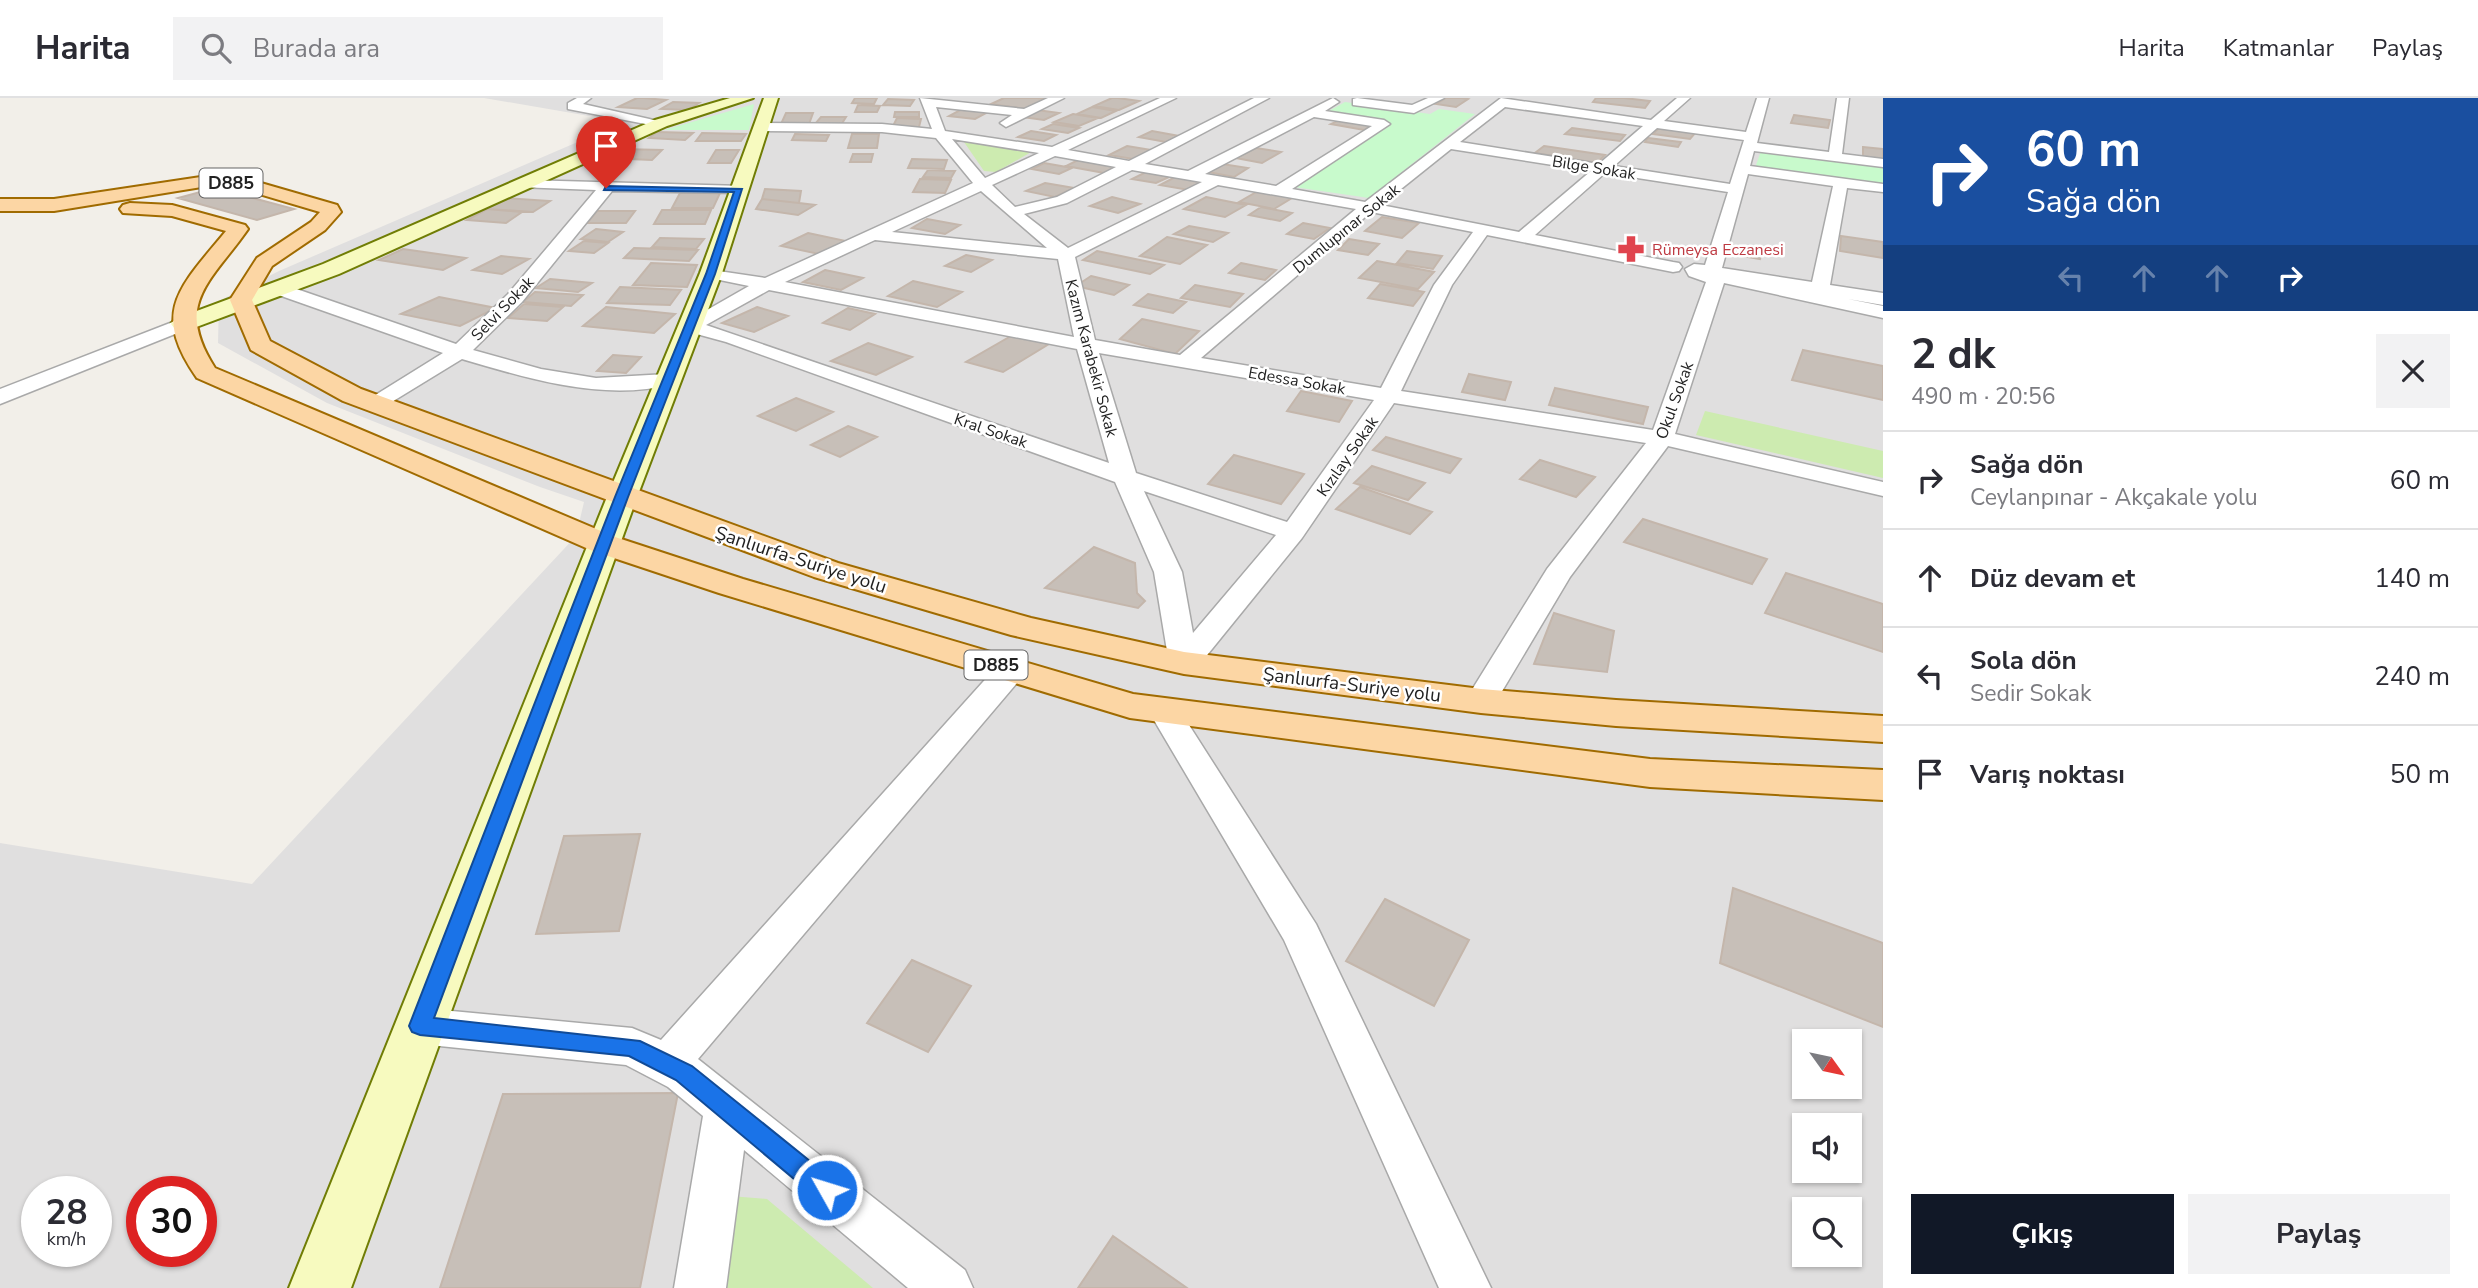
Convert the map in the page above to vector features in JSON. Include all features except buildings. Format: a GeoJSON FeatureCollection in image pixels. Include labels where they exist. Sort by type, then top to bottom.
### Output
{"type":"FeatureCollection","features":[{"type":"Feature","properties":{"kind":"main road"},"geometry":{"type":"LineString","coordinates":[[183,324],[241,300],[331,269],[662,123],[747,98]]}},
{"type":"Feature","properties":{"kind":"main road"},"geometry":{"type":"LineString","coordinates":[[320,1288],[667,380],[711,274],[771,98]]}},
{"type":"Feature","properties":{"kind":"main road","name":"D885"},"geometry":{"type":"LineString","coordinates":[[0,205],[62,205],[216,180],[330,209],[331,212],[318,226],[264,262],[241,300]]}},
{"type":"Feature","properties":{"kind":"main road","name":"D885"},"geometry":{"type":"LineString","coordinates":[[0,219],[21,220],[156,207],[184,211],[238,229],[200,281],[185,309],[183,324],[188,341],[206,373],[604,544],[731,586],[1130,706],[1650,773],[1883,785]]}},
{"type":"Feature","properties":{"kind":"main road","name":"Şanlıurfa-Suriye yolu"},"geometry":{"type":"LineString","coordinates":[[241,300],[260,345],[352,395],[622,497],[826,570],[1024,627],[1184,663],[1481,701],[1616,713],[1883,729]]}},
{"type":"Feature","properties":{"kind":"street"},"geometry":{"type":"LineString","coordinates":[[585,98],[572,106],[662,123]]}},
{"type":"Feature","properties":{"kind":"street"},"geometry":{"type":"LineString","coordinates":[[981,107],[994,98]]}},
{"type":"Feature","properties":{"kind":"street"},"geometry":{"type":"LineString","coordinates":[[975,138],[1058,98]]}},
{"type":"Feature","properties":{"kind":"street"},"geometry":{"type":"LineString","coordinates":[[689,326],[764,285],[871,234],[1170,98]]}},
{"type":"Feature","properties":{"kind":"street"},"geometry":{"type":"LineString","coordinates":[[1012,212],[1062,200],[1263,98]]}},
{"type":"Feature","properties":{"kind":"street"},"geometry":{"type":"LineString","coordinates":[[1425,106],[1438,98]]}},
{"type":"Feature","properties":{"kind":"street"},"geometry":{"type":"LineString","coordinates":[[1520,239],[1684,98]]}},
{"type":"Feature","properties":{"kind":"street","name":"Okul Sokak"},"geometry":{"type":"LineString","coordinates":[[1481,701],[1557,575],[1662,438],[1713,274],[1763,98]]}},
{"type":"Feature","properties":{"kind":"street"},"geometry":{"type":"LineString","coordinates":[[1835,157],[1843,98]]}},
{"type":"Feature","properties":{"kind":"street"},"geometry":{"type":"LineString","coordinates":[[1190,176],[1340,99],[1407,109],[1425,106],[1457,110],[1500,105],[1652,124],[1883,163]]}},
{"type":"Feature","properties":{"kind":"street"},"geometry":{"type":"LineString","coordinates":[[927,101],[1024,113]]}},
{"type":"Feature","properties":{"kind":"street","name":"Kazım Karabekir Sokak"},"geometry":{"type":"LineString","coordinates":[[927,101],[940,134],[983,185],[1012,212],[1066,254],[1086,345],[1125,477],[1168,572],[1184,663]]}},
{"type":"Feature","properties":{"kind":"street","name":"Dumlupınar Sokak"},"geometry":{"type":"LineString","coordinates":[[1185,361],[1368,207],[1500,105]]}},
{"type":"Feature","properties":{"kind":"street"},"geometry":{"type":"LineString","coordinates":[[1278,192],[1384,124],[1315,113]]}},
{"type":"Feature","properties":{"kind":"street"},"geometry":{"type":"LineString","coordinates":[[763,127],[882,128],[975,138],[1368,207],[1482,232],[1672,267],[1883,299]]}},
{"type":"Feature","properties":{"kind":"street","name":"Bilge Sokak"},"geometry":{"type":"LineString","coordinates":[[1451,145],[1603,169],[1740,179],[1840,182],[1883,188]]}},
{"type":"Feature","properties":{"kind":"street"},"geometry":{"type":"LineString","coordinates":[[871,234],[1066,254],[1092,245],[1215,181]]}},
{"type":"Feature","properties":{"kind":"street"},"geometry":{"type":"LineString","coordinates":[[1820,289],[1840,182]]}},
{"type":"Feature","properties":{"kind":"street"},"geometry":{"type":"LineString","coordinates":[[523,184],[738,189]]}},
{"type":"Feature","properties":{"kind":"street","name":"Selvi Sokak"},"geometry":{"type":"LineString","coordinates":[[377,404],[459,352],[515,298],[606,188]]}},
{"type":"Feature","properties":{"kind":"street","name":"Kızılay Sokak"},"geometry":{"type":"LineString","coordinates":[[1184,663],[1293,532],[1388,396],[1443,285],[1482,232]]}},
{"type":"Feature","properties":{"kind":"street","name":"Edessa Sokak"},"geometry":{"type":"LineString","coordinates":[[711,274],[1086,345],[1388,396],[1662,438],[1883,489]]}},
{"type":"Feature","properties":{"kind":"street"},"geometry":{"type":"LineString","coordinates":[[1713,274],[1883,312]]}},
{"type":"Feature","properties":{"kind":"street"},"geometry":{"type":"LineString","coordinates":[[276,288],[459,352],[539,375],[596,384],[667,380]]}},
{"type":"Feature","properties":{"kind":"street"},"geometry":{"type":"LineString","coordinates":[[0,397],[183,324]]}},
{"type":"Feature","properties":{"kind":"street","name":"Kral Sokak"},"geometry":{"type":"LineString","coordinates":[[689,326],[733,338],[1125,477],[1293,532]]}},
{"type":"Feature","properties":{"kind":"street"},"geometry":{"type":"LineString","coordinates":[[667,1064],[1011,670]]}},
{"type":"Feature","properties":{"kind":"street"},"geometry":{"type":"LineString","coordinates":[[1164,710],[1302,935],[1465,1288]]}},
{"type":"Feature","properties":{"kind":"street"},"geometry":{"type":"LineString","coordinates":[[420,1026],[632,1047],[667,1064],[684,1073],[947,1288]]}},
{"type":"Feature","properties":{"kind":"street"},"geometry":{"type":"LineString","coordinates":[[700,1288],[727,1109]]}},
{"type":"Feature","properties":{"kind":"shaded area"},"geometry":{"type":"Polygon","coordinates":[[[484,98],[1883,98],[1883,1288],[0,1288],[0,843],[252,884],[576,536],[584,502],[327,403],[218,343],[219,301],[279,271],[624,122],[484,98]]]}},
{"type":"Feature","properties":{"kind":"green space"},"geometry":{"type":"Polygon","coordinates":[[[1345,102],[1430,114],[1439,109],[1475,114],[1369,198],[1294,187],[1391,125],[1327,112],[1345,102]]]}},
{"type":"Feature","properties":{"kind":"green space"},"geometry":{"type":"Polygon","coordinates":[[[754,104],[749,130],[664,130],[754,104]]]}},
{"type":"Feature","properties":{"kind":"green space"},"geometry":{"type":"Polygon","coordinates":[[[964,142],[1033,151],[996,172],[984,171],[964,142]]]}},
{"type":"Feature","properties":{"kind":"green space"},"geometry":{"type":"Polygon","coordinates":[[[1761,151],[1883,166],[1883,185],[1755,168],[1761,151]]]}},
{"type":"Feature","properties":{"kind":"green space"},"geometry":{"type":"Polygon","coordinates":[[[1705,411],[1883,451],[1883,478],[1696,435],[1705,411]]]}},
{"type":"Feature","properties":{"kind":"green space"},"geometry":{"type":"Polygon","coordinates":[[[730,1196],[767,1199],[873,1288],[722,1288],[730,1196]]]}},
{"type":"Feature","properties":{"kind":"place","name":"Rümeysa Eczanesi"},"geometry":{"type":"Point","coordinates":[1631,249]}},
{"type":"Feature","properties":{"kind":"route"},"geometry":{"type":"LineString","coordinates":[[606,188],[738,189],[711,274],[622,497],[420,1026],[632,1047],[684,1073],[827,1190]]}}]}
